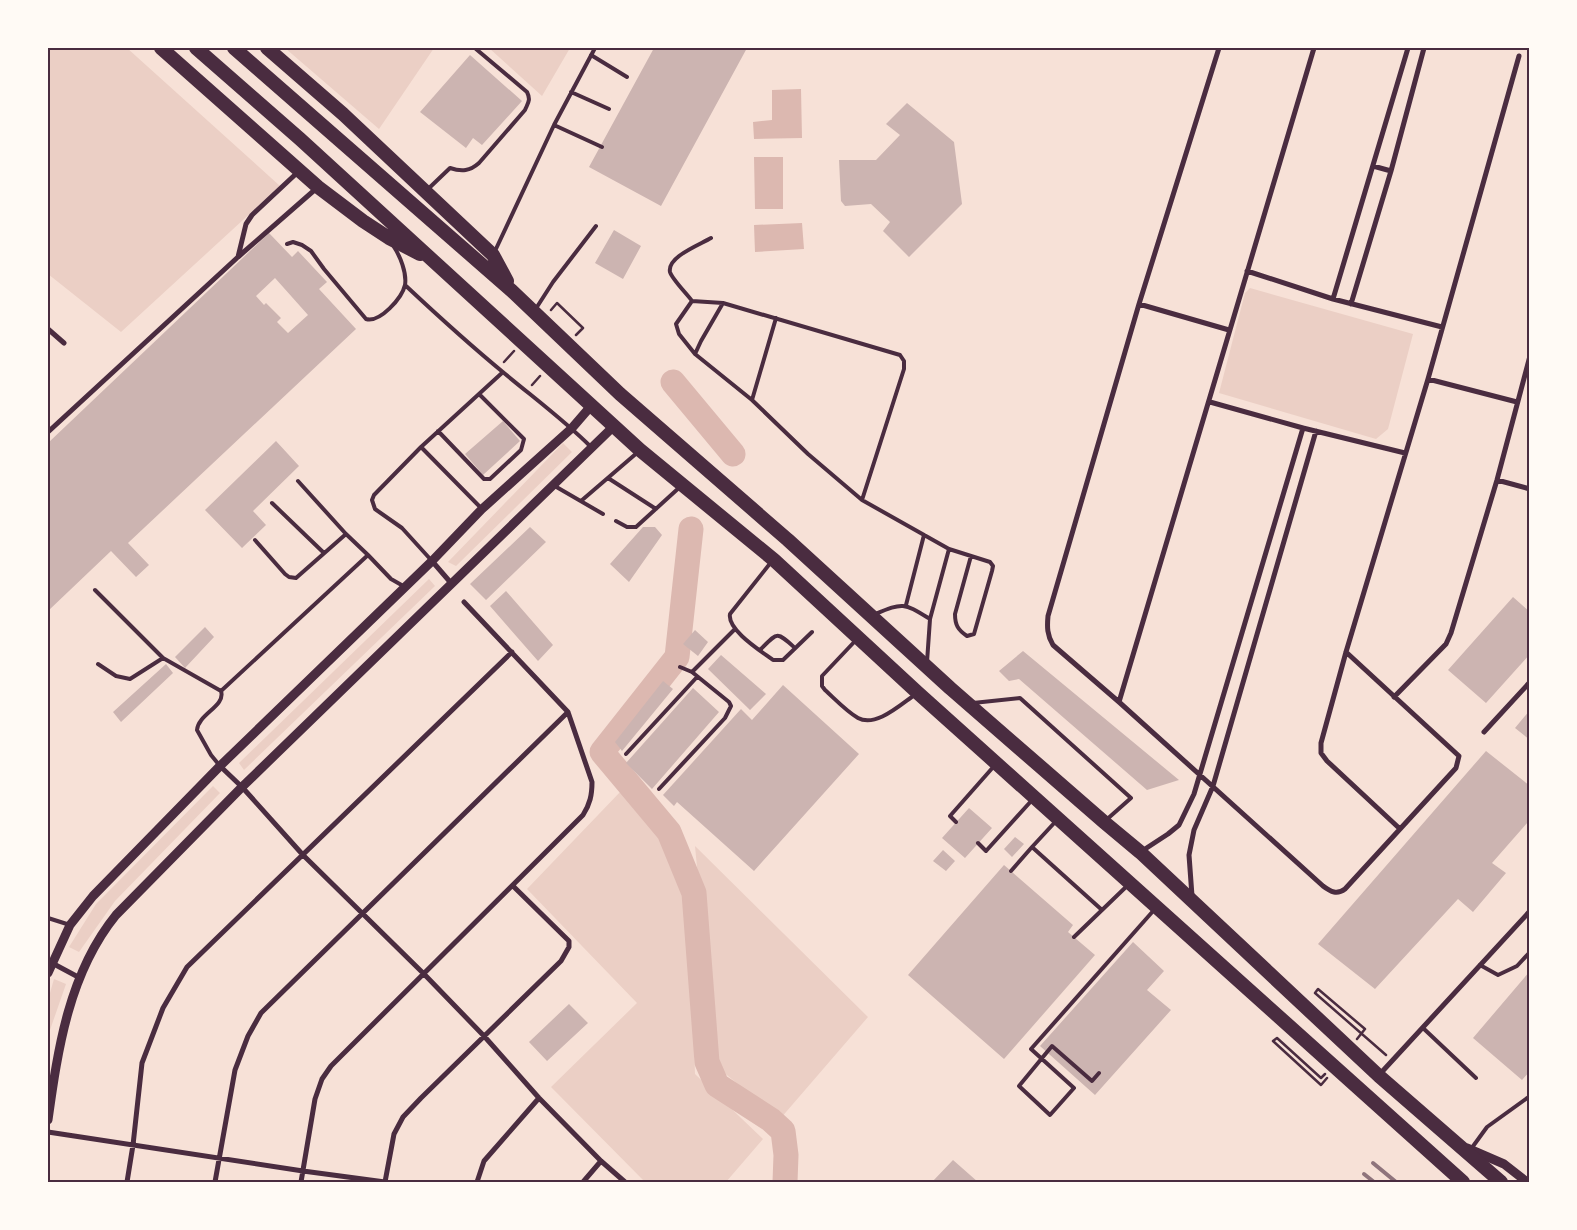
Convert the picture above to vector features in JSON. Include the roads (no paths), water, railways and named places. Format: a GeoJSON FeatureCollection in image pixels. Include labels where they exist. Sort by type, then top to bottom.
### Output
{"type":"FeatureCollection","features":[{"type":"Feature","properties":{"kind":"highway"},"geometry":{"type":"LineString","coordinates":[[161,48],[318,187],[389,238],[435,261]]}},
{"type":"Feature","properties":{"kind":"highway"},"geometry":{"type":"LineString","coordinates":[[196,48],[435,261],[640,450],[684,484],[774,560],[1034,798],[1157,906],[1463,1182]]}},
{"type":"Feature","properties":{"kind":"highway"},"geometry":{"type":"LineString","coordinates":[[234,48],[512,291],[620,394],[788,540],[968,704],[1140,852],[1379,1076],[1501,1182]]}},
{"type":"Feature","properties":{"kind":"highway"},"geometry":{"type":"LineString","coordinates":[[267,48],[343,114],[493,255],[512,291]]}},
{"type":"Feature","properties":{"kind":"street"},"geometry":{"type":"LineString","coordinates":[[1219,48],[1139,304],[1048,616],[1048,638],[1052,645],[1119,702],[1329,890],[1335,893],[1345,889],[1456,768],[1459,761],[1459,756],[1455,751],[1346,652]]}},
{"type":"Feature","properties":{"kind":"street"},"geometry":{"type":"LineString","coordinates":[[1119,702],[1314,48]]}},
{"type":"Feature","properties":{"kind":"street"},"geometry":{"type":"LineString","coordinates":[[1333,299],[1408,48]]}},
{"type":"Feature","properties":{"kind":"street"},"geometry":{"type":"LineString","coordinates":[[1351,304],[1391,171],[1424,48]]}},
{"type":"Feature","properties":{"kind":"street"},"geometry":{"type":"LineString","coordinates":[[1399,828],[1327,761],[1322,753],[1321,743],[1346,652],[1428,380],[1519,56]]}},
{"type":"Feature","properties":{"kind":"street"},"geometry":{"type":"LineString","coordinates":[[1373,166],[1391,171]]}},
{"type":"Feature","properties":{"kind":"street"},"geometry":{"type":"LineString","coordinates":[[238,257],[242,237],[249,220],[300,170]]}},
{"type":"Feature","properties":{"kind":"street"},"geometry":{"type":"LineString","coordinates":[[48,432],[238,257],[318,187]]}},
{"type":"Feature","properties":{"kind":"street"},"geometry":{"type":"LineString","coordinates":[[1247,271],[1333,299],[1442,327]]}},
{"type":"Feature","properties":{"kind":"street"},"geometry":{"type":"LineString","coordinates":[[1139,304],[1229,330]]}},
{"type":"Feature","properties":{"kind":"street"},"geometry":{"type":"LineString","coordinates":[[48,329],[64,343]]}},
{"type":"Feature","properties":{"kind":"street"},"geometry":{"type":"LineString","coordinates":[[1394,697],[1446,644],[1451,633],[1497,480],[1530,356]]}},
{"type":"Feature","properties":{"kind":"street"},"geometry":{"type":"LineString","coordinates":[[1428,380],[1517,402]]}},
{"type":"Feature","properties":{"kind":"street"},"geometry":{"type":"LineString","coordinates":[[1210,402],[1303,428],[1405,453]]}},
{"type":"Feature","properties":{"kind":"street"},"geometry":{"type":"LineString","coordinates":[[48,973],[70,925],[93,896],[220,766],[405,588],[482,509],[572,428],[591,406]]}},
{"type":"Feature","properties":{"kind":"street"},"geometry":{"type":"LineString","coordinates":[[48,1120],[60,1039],[80,978],[101,933],[116,915],[242,787],[451,582],[614,426]]}},
{"type":"Feature","properties":{"kind":"street"},"geometry":{"type":"LineString","coordinates":[[1140,852],[1168,834],[1179,824],[1191,801],[1201,775],[1303,428]]}},
{"type":"Feature","properties":{"kind":"street"},"geometry":{"type":"LineString","coordinates":[[1192,900],[1189,856],[1194,830],[1213,786],[1316,431]]}},
{"type":"Feature","properties":{"kind":"street"},"geometry":{"type":"LineString","coordinates":[[1497,480],[1530,489]]}},
{"type":"Feature","properties":{"kind":"street"},"geometry":{"type":"LineString","coordinates":[[432,561],[451,582]]}},
{"type":"Feature","properties":{"kind":"street"},"geometry":{"type":"LineString","coordinates":[[301,1182],[315,1099],[322,1079],[332,1066],[583,815],[589,805],[592,794],[592,782],[568,712],[464,602]]}},
{"type":"Feature","properties":{"kind":"street"},"geometry":{"type":"LineString","coordinates":[[127,1182],[142,1063],[163,1008],[187,967],[512,652]]}},
{"type":"Feature","properties":{"kind":"street"},"geometry":{"type":"LineString","coordinates":[[1484,732],[1530,682]]}},
{"type":"Feature","properties":{"kind":"street"},"geometry":{"type":"LineString","coordinates":[[215,1182],[235,1070],[248,1036],[261,1013],[568,712]]}},
{"type":"Feature","properties":{"kind":"street"},"geometry":{"type":"LineString","coordinates":[[220,766],[242,787],[303,855],[424,974],[540,1098],[625,1182]]}},
{"type":"Feature","properties":{"kind":"street"},"geometry":{"type":"LineString","coordinates":[[48,1132],[385,1182],[394,1134],[403,1118],[561,961],[569,947],[569,941],[513,886]]}},
{"type":"Feature","properties":{"kind":"street"},"geometry":{"type":"LineString","coordinates":[[1379,1076],[1530,910]]}},
{"type":"Feature","properties":{"kind":"street"},"geometry":{"type":"LineString","coordinates":[[51,963],[80,978]]}},
{"type":"Feature","properties":{"kind":"street"},"geometry":{"type":"LineString","coordinates":[[477,1182],[484,1160],[540,1098]]}},
{"type":"Feature","properties":{"kind":"street"},"geometry":{"type":"LineString","coordinates":[[1457,1143],[1504,1164],[1527,1182]]}},
{"type":"Feature","properties":{"kind":"street"},"geometry":{"type":"LineString","coordinates":[[583,1182],[601,1160]]}},
{"type":"Feature","properties":{"kind":"street"},"geometry":{"type":"LineString","coordinates":[[1442,1163],[1451,1182]]}},
{"type":"Feature","properties":{"kind":"lane"},"geometry":{"type":"LineString","coordinates":[[493,255],[554,125],[595,48]]}},
{"type":"Feature","properties":{"kind":"lane"},"geometry":{"type":"LineString","coordinates":[[426,191],[450,168],[465,171],[480,163],[530,101],[527,92],[476,49]]}},
{"type":"Feature","properties":{"kind":"lane"},"geometry":{"type":"LineString","coordinates":[[591,55],[627,77]]}},
{"type":"Feature","properties":{"kind":"lane"},"geometry":{"type":"LineString","coordinates":[[571,92],[609,110]]}},
{"type":"Feature","properties":{"kind":"lane"},"geometry":{"type":"LineString","coordinates":[[554,125],[602,148]]}},
{"type":"Feature","properties":{"kind":"lane"},"geometry":{"type":"LineString","coordinates":[[534,312],[553,282],[596,226]]}},
{"type":"Feature","properties":{"kind":"lane"},"geometry":{"type":"LineString","coordinates":[[389,238],[401,258],[405,285],[503,372],[572,428],[591,447]]}},
{"type":"Feature","properties":{"kind":"lane"},"geometry":{"type":"LineString","coordinates":[[710,238],[676,257],[670,265],[670,274],[692,301],[723,303],[900,355],[904,361],[904,369],[862,500]]}},
{"type":"Feature","properties":{"kind":"lane"},"geometry":{"type":"LineString","coordinates":[[287,244],[293,242],[311,251],[330,277],[366,319],[375,319],[392,306],[405,285]]}},
{"type":"Feature","properties":{"kind":"lane"},"geometry":{"type":"LineString","coordinates":[[692,301],[676,324],[679,334],[695,354],[752,400],[815,460],[862,500],[949,549],[972,556],[990,562],[993,566],[992,571],[974,634],[967,636],[960,632],[955,622],[955,614],[972,556]]}},
{"type":"Feature","properties":{"kind":"lane"},"geometry":{"type":"LineString","coordinates":[[695,354],[723,303]]}},
{"type":"Feature","properties":{"kind":"lane"},"geometry":{"type":"LineString","coordinates":[[752,400],[776,318]]}},
{"type":"Feature","properties":{"kind":"lane"},"geometry":{"type":"LineString","coordinates":[[432,561],[402,528],[375,509],[372,500],[374,495],[421,446],[503,372]]}},
{"type":"Feature","properties":{"kind":"lane"},"geometry":{"type":"LineString","coordinates":[[438,431],[484,479],[490,479],[521,450],[524,439],[479,394]]}},
{"type":"Feature","properties":{"kind":"lane"},"geometry":{"type":"LineString","coordinates":[[421,446],[482,509]]}},
{"type":"Feature","properties":{"kind":"lane"},"geometry":{"type":"LineString","coordinates":[[581,501],[640,450]]}},
{"type":"Feature","properties":{"kind":"lane"},"geometry":{"type":"LineString","coordinates":[[608,478],[656,509]]}},
{"type":"Feature","properties":{"kind":"lane"},"geometry":{"type":"LineString","coordinates":[[298,480],[346,534],[391,579],[405,588]]}},
{"type":"Feature","properties":{"kind":"lane"},"geometry":{"type":"LineString","coordinates":[[616,521],[627,527],[636,527],[684,484]]}},
{"type":"Feature","properties":{"kind":"lane"},"geometry":{"type":"LineString","coordinates":[[553,485],[603,514]]}},
{"type":"Feature","properties":{"kind":"lane"},"geometry":{"type":"LineString","coordinates":[[272,503],[324,553]]}},
{"type":"Feature","properties":{"kind":"lane"},"geometry":{"type":"LineString","coordinates":[[255,540],[289,577],[296,578],[346,534]]}},
{"type":"Feature","properties":{"kind":"lane"},"geometry":{"type":"LineString","coordinates":[[906,605],[924,535]]}},
{"type":"Feature","properties":{"kind":"lane"},"geometry":{"type":"LineString","coordinates":[[926,666],[930,619],[949,549]]}},
{"type":"Feature","properties":{"kind":"lane"},"geometry":{"type":"LineString","coordinates":[[221,692],[368,555]]}},
{"type":"Feature","properties":{"kind":"lane"},"geometry":{"type":"LineString","coordinates":[[774,560],[730,614],[729,620],[734,629],[773,660],[777,661],[783,660],[812,632]]}},
{"type":"Feature","properties":{"kind":"lane"},"geometry":{"type":"LineString","coordinates":[[96,590],[163,658],[221,692]]}},
{"type":"Feature","properties":{"kind":"lane"},"geometry":{"type":"LineString","coordinates":[[871,616],[891,607],[906,605],[930,619]]}},
{"type":"Feature","properties":{"kind":"lane"},"geometry":{"type":"LineString","coordinates":[[692,672],[734,629]]}},
{"type":"Feature","properties":{"kind":"lane"},"geometry":{"type":"LineString","coordinates":[[760,650],[774,636],[778,635],[782,636],[795,648]]}},
{"type":"Feature","properties":{"kind":"lane"},"geometry":{"type":"LineString","coordinates":[[858,637],[822,676],[822,686],[825,690],[858,718],[874,721],[918,693]]}},
{"type":"Feature","properties":{"kind":"lane"},"geometry":{"type":"LineString","coordinates":[[98,664],[116,676],[130,679],[163,658]]}},
{"type":"Feature","properties":{"kind":"lane"},"geometry":{"type":"LineString","coordinates":[[659,789],[730,711],[729,702],[692,672],[680,667]]}},
{"type":"Feature","properties":{"kind":"lane"},"geometry":{"type":"LineString","coordinates":[[626,754],[697,677]]}},
{"type":"Feature","properties":{"kind":"lane"},"geometry":{"type":"LineString","coordinates":[[220,766],[211,755],[197,730],[199,722],[221,701],[221,692]]}},
{"type":"Feature","properties":{"kind":"lane"},"geometry":{"type":"LineString","coordinates":[[968,704],[1020,698],[1131,798],[1104,822]]}},
{"type":"Feature","properties":{"kind":"lane"},"geometry":{"type":"LineString","coordinates":[[956,822],[950,816],[997,764]]}},
{"type":"Feature","properties":{"kind":"lane"},"geometry":{"type":"LineString","coordinates":[[978,843],[986,851],[1034,798]]}},
{"type":"Feature","properties":{"kind":"lane"},"geometry":{"type":"LineString","coordinates":[[1011,871],[1058,819]]}},
{"type":"Feature","properties":{"kind":"lane"},"geometry":{"type":"LineString","coordinates":[[1032,847],[1102,910]]}},
{"type":"Feature","properties":{"kind":"lane"},"geometry":{"type":"LineString","coordinates":[[1074,937],[1130,882]]}},
{"type":"Feature","properties":{"kind":"lane"},"geometry":{"type":"LineString","coordinates":[[1099,1073],[1092,1081],[1052,1046],[1019,1086],[1050,1116],[1074,1088],[1031,1049],[1157,906]]}},
{"type":"Feature","properties":{"kind":"lane"},"geometry":{"type":"LineString","coordinates":[[48,918],[70,925]]}},
{"type":"Feature","properties":{"kind":"lane"},"geometry":{"type":"LineString","coordinates":[[1480,965],[1498,975],[1517,966],[1530,952]]}},
{"type":"Feature","properties":{"kind":"lane"},"geometry":{"type":"LineString","coordinates":[[1423,1028],[1476,1078]]}},
{"type":"Feature","properties":{"kind":"lane"},"geometry":{"type":"LineString","coordinates":[[1471,1150],[1487,1127],[1530,1096]]}},
{"type":"Feature","properties":{"kind":"waterway"},"geometry":{"type":"LineString","coordinates":[[673,382],[733,454]]}},
{"type":"Feature","properties":{"kind":"waterway"},"geometry":{"type":"LineString","coordinates":[[691,529],[677,657],[602,752],[669,832],[694,893],[707,1062],[717,1085],[771,1120],[783,1131],[786,1155],[785,1182]]}},
{"type":"Feature","properties":{"kind":"railway"},"geometry":{"type":"LineString","coordinates":[[1373,1163],[1396,1182]]}},
{"type":"Feature","properties":{"kind":"railway"},"geometry":{"type":"LineString","coordinates":[[1364,1174],[1374,1182]]}}]}
